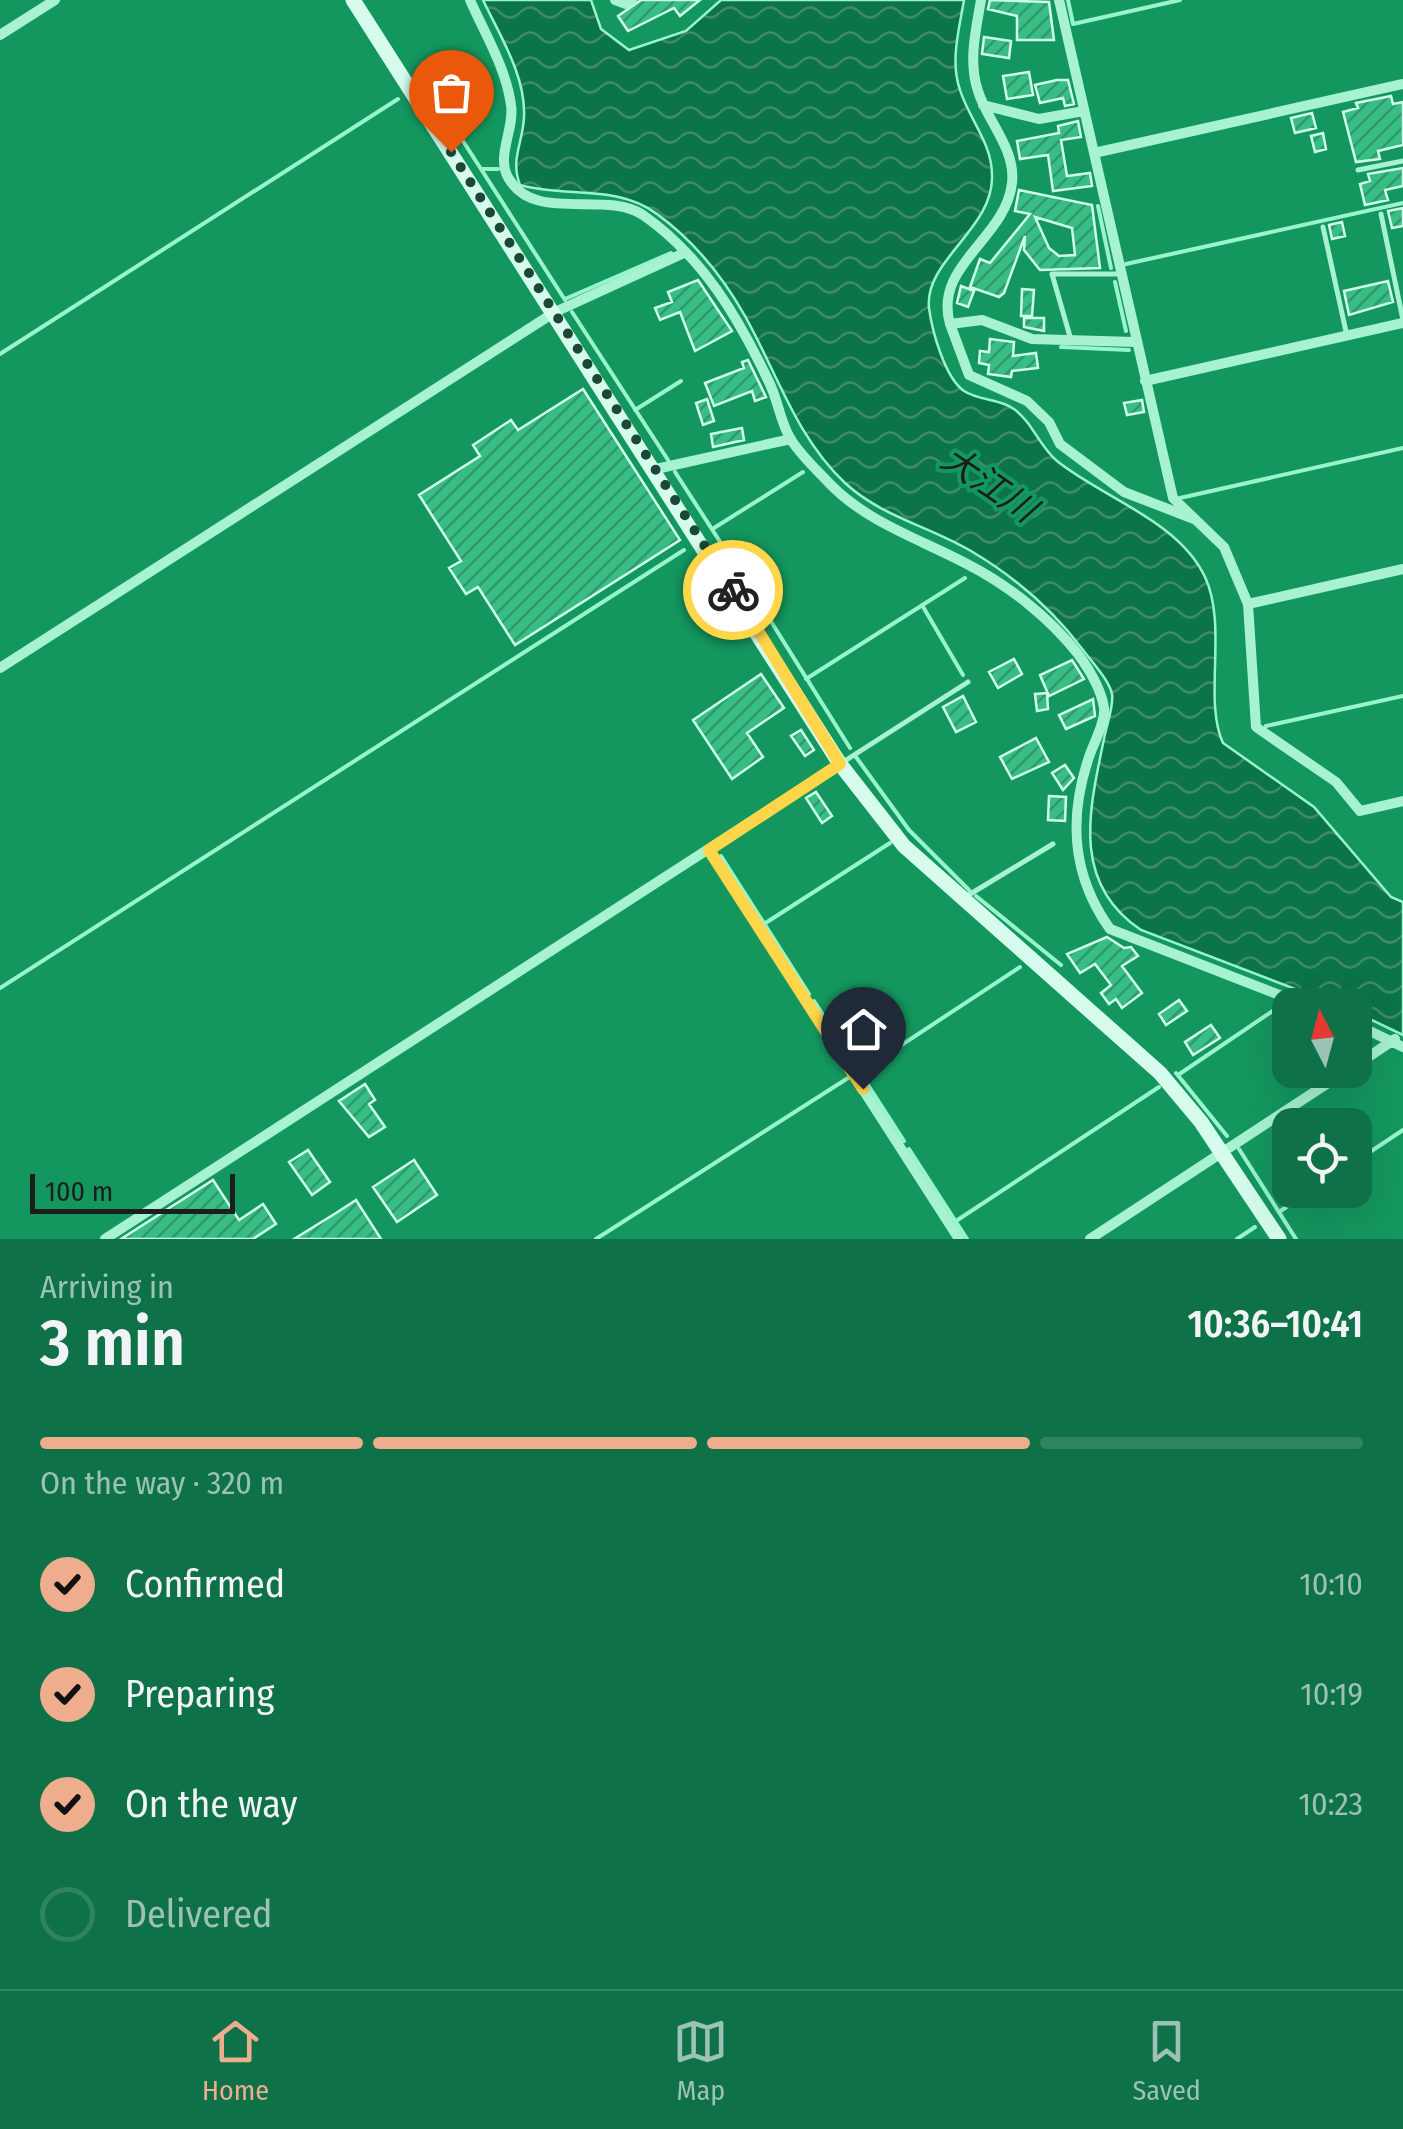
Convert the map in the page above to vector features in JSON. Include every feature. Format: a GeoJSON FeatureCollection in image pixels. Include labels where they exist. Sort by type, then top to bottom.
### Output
{"type":"FeatureCollection","features":[{"type":"Feature","properties":{"kind":"street"},"geometry":{"type":"LineString","coordinates":[[0,35],[55,0]]}},
{"type":"Feature","properties":{"kind":"street"},"geometry":{"type":"LineString","coordinates":[[353,0],[556,312],[840,764],[904,846],[960,900],[1160,1073],[1223,1154],[1279,1239]]}},
{"type":"Feature","properties":{"kind":"street"},"geometry":{"type":"LineString","coordinates":[[470,0],[508,88],[512,110],[504,167],[512,184],[540,200],[618,205],[639,212],[708,273],[741,325],[791,440],[863,512],[1009,590],[1052,626],[1092,674],[1105,711],[1086,763],[1074,828],[1079,870],[1094,907],[1110,929],[1272,992]]}},
{"type":"Feature","properties":{"kind":"street"},"geometry":{"type":"LineString","coordinates":[[615,0],[626,4],[632,0]]}},
{"type":"Feature","properties":{"kind":"street"},"geometry":{"type":"LineString","coordinates":[[981,0],[974,66],[984,105],[1008,152],[1012,182],[994,226],[947,288],[950,324],[969,375],[1027,401],[1049,422],[1060,444],[1124,492],[1200,520]]}},
{"type":"Feature","properties":{"kind":"street"},"geometry":{"type":"LineString","coordinates":[[1059,0],[1172,498],[1200,520],[1224,547],[1248,604],[1256,727],[1336,782],[1360,811],[1403,802]]}},
{"type":"Feature","properties":{"kind":"street"},"geometry":{"type":"LineString","coordinates":[[1094,153],[1403,84]]}},
{"type":"Feature","properties":{"kind":"street"},"geometry":{"type":"LineString","coordinates":[[984,105],[1039,119],[1084,110]]}},
{"type":"Feature","properties":{"kind":"street"},"geometry":{"type":"LineString","coordinates":[[0,668],[556,312],[684,253]]}},
{"type":"Feature","properties":{"kind":"street"},"geometry":{"type":"LineString","coordinates":[[950,324],[982,320],[1032,338],[1135,342]]}},
{"type":"Feature","properties":{"kind":"street"},"geometry":{"type":"LineString","coordinates":[[1145,381],[1403,321]]}},
{"type":"Feature","properties":{"kind":"street"},"geometry":{"type":"LineString","coordinates":[[656,469],[791,440]]}},
{"type":"Feature","properties":{"kind":"street"},"geometry":{"type":"LineString","coordinates":[[1248,604],[1403,569]]}},
{"type":"Feature","properties":{"kind":"street"},"geometry":{"type":"LineString","coordinates":[[105,1239],[840,764]]}},
{"type":"Feature","properties":{"kind":"street"},"geometry":{"type":"LineString","coordinates":[[709,850],[959,1239]]}},
{"type":"Feature","properties":{"kind":"street"},"geometry":{"type":"LineString","coordinates":[[1372,1031],[1399,1043]]}},
{"type":"Feature","properties":{"kind":"street"},"geometry":{"type":"LineString","coordinates":[[1372,1057],[1399,1043]]}},
{"type":"Feature","properties":{"kind":"street"},"geometry":{"type":"LineString","coordinates":[[1090,1239],[1321,1088]]}},
{"type":"Feature","properties":{"kind":"lane"},"geometry":{"type":"LineString","coordinates":[[1358,170],[1403,161]]}},
{"type":"Feature","properties":{"kind":"lane"},"geometry":{"type":"LineString","coordinates":[[1381,214],[1403,321]]}},
{"type":"Feature","properties":{"kind":"lane"},"geometry":{"type":"LineString","coordinates":[[1324,227],[1347,336]]}},
{"type":"Feature","properties":{"kind":"lane"},"geometry":{"type":"LineString","coordinates":[[1071,340],[1052,274],[1121,274]]}},
{"type":"Feature","properties":{"kind":"lane"},"geometry":{"type":"LineString","coordinates":[[840,764],[968,682]]}},
{"type":"Feature","properties":{"kind":"lane"},"geometry":{"type":"LineString","coordinates":[[960,900],[1052,844]]}},
{"type":"Feature","properties":{"kind":"water","name":"大江川"},"geometry":{"type":"Polygon","coordinates":[[[483,0],[591,0],[601,29],[629,50],[686,31],[721,0],[964,0],[956,45],[957,79],[988,152],[992,175],[990,194],[982,212],[947,259],[930,291],[931,318],[945,365],[964,391],[1014,409],[1057,461],[1159,525],[1193,557],[1212,596],[1215,706],[1223,743],[1314,807],[1391,897],[1403,902],[1403,1035],[1372,1020],[1372,988],[1293,988],[1141,930],[1119,911],[1104,890],[1091,844],[1094,793],[1112,704],[1104,677],[1059,621],[1003,572],[955,542],[874,504],[845,483],[800,425],[727,287],[707,260],[671,225],[642,205],[625,199],[520,185],[516,167],[524,102],[511,57],[483,0]]]}},
{"type":"Feature","properties":{"kind":"building"},"geometry":{"type":"Polygon","coordinates":[[[641,0],[700,0],[680,16],[674,8],[628,31],[618,16],[641,0]]]}},
{"type":"Feature","properties":{"kind":"building"},"geometry":{"type":"Polygon","coordinates":[[[990,0],[1049,2],[1054,40],[1017,40],[1017,16],[988,9],[990,0]]]}},
{"type":"Feature","properties":{"kind":"building"},"geometry":{"type":"Polygon","coordinates":[[[984,37],[1011,41],[1009,58],[982,54],[984,37]]]}},
{"type":"Feature","properties":{"kind":"building"},"geometry":{"type":"Polygon","coordinates":[[[1029,72],[1033,95],[1007,99],[1003,76],[1029,72]]]}},
{"type":"Feature","properties":{"kind":"building"},"geometry":{"type":"Polygon","coordinates":[[[1068,80],[1074,104],[1065,106],[1063,98],[1040,103],[1035,85],[1068,80]]]}},
{"type":"Feature","properties":{"kind":"building"},"geometry":{"type":"Polygon","coordinates":[[[1391,96],[1393,104],[1403,102],[1403,145],[1378,151],[1380,159],[1356,162],[1343,112],[1358,108],[1356,103],[1391,96]]]}},
{"type":"Feature","properties":{"kind":"building"},"geometry":{"type":"Polygon","coordinates":[[[1312,113],[1316,128],[1295,133],[1291,118],[1312,113]]]}},
{"type":"Feature","properties":{"kind":"building"},"geometry":{"type":"Polygon","coordinates":[[[1078,121],[1081,137],[1061,140],[1067,176],[1090,173],[1092,186],[1053,191],[1048,155],[1020,159],[1017,141],[1059,133],[1058,126],[1078,121]]]}},
{"type":"Feature","properties":{"kind":"building"},"geometry":{"type":"Polygon","coordinates":[[[1323,133],[1326,149],[1315,152],[1311,136],[1323,133]]]}},
{"type":"Feature","properties":{"kind":"building"},"geometry":{"type":"Polygon","coordinates":[[[1403,168],[1403,186],[1385,190],[1388,200],[1365,205],[1360,184],[1370,181],[1368,174],[1403,168]]]}},
{"type":"Feature","properties":{"kind":"building"},"geometry":{"type":"Polygon","coordinates":[[[1019,190],[1092,205],[1100,268],[1040,270],[1024,250],[1025,236],[1004,293],[999,297],[970,287],[980,259],[990,263],[1030,214],[1015,211],[1019,190]],[[1035,217],[1049,248],[1059,256],[1075,255],[1072,228],[1035,217]]]}},
{"type":"Feature","properties":{"kind":"building"},"geometry":{"type":"Polygon","coordinates":[[[1403,208],[1403,226],[1392,228],[1388,211],[1403,208]]]}},
{"type":"Feature","properties":{"kind":"building"},"geometry":{"type":"Polygon","coordinates":[[[1342,222],[1345,236],[1332,239],[1329,225],[1342,222]]]}},
{"type":"Feature","properties":{"kind":"building"},"geometry":{"type":"Polygon","coordinates":[[[698,280],[732,331],[695,351],[680,312],[660,320],[655,308],[672,302],[668,292],[698,280]]]}},
{"type":"Feature","properties":{"kind":"building"},"geometry":{"type":"Polygon","coordinates":[[[1388,281],[1393,302],[1349,315],[1344,291],[1388,281]]]}},
{"type":"Feature","properties":{"kind":"building"},"geometry":{"type":"Polygon","coordinates":[[[961,286],[974,291],[968,307],[957,303],[961,286]]]}},
{"type":"Feature","properties":{"kind":"building"},"geometry":{"type":"Polygon","coordinates":[[[1022,289],[1034,290],[1032,316],[1021,316],[1022,289]]]}},
{"type":"Feature","properties":{"kind":"building"},"geometry":{"type":"Polygon","coordinates":[[[1024,318],[1044,318],[1044,331],[1024,327],[1024,318]]]}},
{"type":"Feature","properties":{"kind":"building"},"geometry":{"type":"Polygon","coordinates":[[[990,339],[1014,342],[1013,356],[1036,353],[1038,368],[1012,371],[1011,377],[988,374],[989,365],[979,363],[980,351],[989,352],[990,339]]]}},
{"type":"Feature","properties":{"kind":"building"},"geometry":{"type":"Polygon","coordinates":[[[748,360],[766,397],[755,401],[752,391],[714,406],[705,383],[744,368],[742,362],[748,360]]]}},
{"type":"Feature","properties":{"kind":"building"},"geometry":{"type":"Polygon","coordinates":[[[583,389],[680,540],[515,645],[478,587],[466,594],[449,568],[461,561],[419,495],[480,456],[473,445],[511,420],[518,430],[583,389]]]}},
{"type":"Feature","properties":{"kind":"building"},"geometry":{"type":"Polygon","coordinates":[[[707,399],[714,421],[703,425],[696,403],[707,399]]]}},
{"type":"Feature","properties":{"kind":"building"},"geometry":{"type":"Polygon","coordinates":[[[1142,400],[1144,412],[1127,415],[1124,403],[1142,400]]]}},
{"type":"Feature","properties":{"kind":"building"},"geometry":{"type":"Polygon","coordinates":[[[742,428],[744,440],[713,447],[711,434],[742,428]]]}},
{"type":"Feature","properties":{"kind":"building"},"geometry":{"type":"Polygon","coordinates":[[[1014,659],[1022,674],[998,688],[989,672],[1014,659]]]}},
{"type":"Feature","properties":{"kind":"building"},"geometry":{"type":"Polygon","coordinates":[[[1072,660],[1084,679],[1049,696],[1040,675],[1072,660]]]}},
{"type":"Feature","properties":{"kind":"building"},"geometry":{"type":"Polygon","coordinates":[[[761,674],[784,708],[747,733],[763,757],[732,779],[693,720],[761,674]]]}},
{"type":"Feature","properties":{"kind":"building"},"geometry":{"type":"Polygon","coordinates":[[[1047,693],[1048,709],[1037,711],[1035,694],[1047,693]]]}},
{"type":"Feature","properties":{"kind":"building"},"geometry":{"type":"Polygon","coordinates":[[[963,696],[976,722],[956,732],[943,707],[963,696]]]}},
{"type":"Feature","properties":{"kind":"building"},"geometry":{"type":"Polygon","coordinates":[[[1093,699],[1095,716],[1066,729],[1059,715],[1093,699]]]}},
{"type":"Feature","properties":{"kind":"building"},"geometry":{"type":"Polygon","coordinates":[[[801,730],[814,750],[805,756],[791,736],[801,730]]]}},
{"type":"Feature","properties":{"kind":"building"},"geometry":{"type":"Polygon","coordinates":[[[1036,738],[1049,762],[1012,779],[1000,757],[1036,738]]]}},
{"type":"Feature","properties":{"kind":"building"},"geometry":{"type":"Polygon","coordinates":[[[1065,765],[1074,778],[1063,790],[1052,773],[1065,765]]]}},
{"type":"Feature","properties":{"kind":"building"},"geometry":{"type":"Polygon","coordinates":[[[816,792],[832,816],[822,823],[806,798],[816,792]]]}},
{"type":"Feature","properties":{"kind":"building"},"geometry":{"type":"Polygon","coordinates":[[[1049,796],[1066,797],[1065,821],[1048,820],[1049,796]]]}},
{"type":"Feature","properties":{"kind":"building"},"geometry":{"type":"Polygon","coordinates":[[[1107,937],[1124,948],[1131,947],[1138,956],[1122,966],[1142,993],[1122,1008],[1116,999],[1109,1004],[1101,993],[1111,985],[1095,964],[1080,973],[1067,954],[1107,937]]]}},
{"type":"Feature","properties":{"kind":"building"},"geometry":{"type":"Polygon","coordinates":[[[1179,1000],[1187,1011],[1166,1025],[1159,1014],[1179,1000]]]}},
{"type":"Feature","properties":{"kind":"building"},"geometry":{"type":"Polygon","coordinates":[[[1211,1025],[1220,1038],[1193,1055],[1185,1042],[1211,1025]]]}},
{"type":"Feature","properties":{"kind":"building"},"geometry":{"type":"Polygon","coordinates":[[[365,1084],[375,1100],[369,1104],[385,1127],[369,1137],[339,1101],[365,1084]]]}},
{"type":"Feature","properties":{"kind":"building"},"geometry":{"type":"Polygon","coordinates":[[[308,1150],[330,1182],[312,1195],[289,1162],[308,1150]]]}},
{"type":"Feature","properties":{"kind":"building"},"geometry":{"type":"Polygon","coordinates":[[[414,1160],[437,1195],[397,1222],[373,1187],[414,1160]]]}},
{"type":"Feature","properties":{"kind":"building"},"geometry":{"type":"Polygon","coordinates":[[[213,1180],[239,1220],[263,1204],[276,1224],[253,1239],[121,1239],[213,1180]]]}},
{"type":"Feature","properties":{"kind":"building"},"geometry":{"type":"Polygon","coordinates":[[[356,1200],[381,1239],[294,1239],[336,1213],[356,1200]]]}},
{"type":"Feature","properties":{"kind":"waterway"},"geometry":{"type":"LineString","coordinates":[[1068,0],[1073,24],[1180,0]]}},
{"type":"Feature","properties":{"kind":"waterway"},"geometry":{"type":"LineString","coordinates":[[421,76],[481,169],[498,169]]}},
{"type":"Feature","properties":{"kind":"waterway"},"geometry":{"type":"LineString","coordinates":[[0,354],[398,99]]}},
{"type":"Feature","properties":{"kind":"waterway"},"geometry":{"type":"LineString","coordinates":[[481,169],[565,300]]}},
{"type":"Feature","properties":{"kind":"waterway"},"geometry":{"type":"LineString","coordinates":[[1126,264],[1403,203]]}},
{"type":"Feature","properties":{"kind":"waterway"},"geometry":{"type":"LineString","coordinates":[[1098,206],[1111,268]]}},
{"type":"Feature","properties":{"kind":"waterway"},"geometry":{"type":"LineString","coordinates":[[565,299],[671,253]]}},
{"type":"Feature","properties":{"kind":"waterway"},"geometry":{"type":"LineString","coordinates":[[1115,282],[1126,331]]}},
{"type":"Feature","properties":{"kind":"waterway"},"geometry":{"type":"LineString","coordinates":[[572,312],[668,460]]}},
{"type":"Feature","properties":{"kind":"waterway"},"geometry":{"type":"LineString","coordinates":[[1061,347],[1129,350]]}},
{"type":"Feature","properties":{"kind":"waterway"},"geometry":{"type":"LineString","coordinates":[[635,410],[681,381]]}},
{"type":"Feature","properties":{"kind":"waterway"},"geometry":{"type":"LineString","coordinates":[[1180,498],[1403,448]]}},
{"type":"Feature","properties":{"kind":"waterway"},"geometry":{"type":"LineString","coordinates":[[675,472],[757,599]]}},
{"type":"Feature","properties":{"kind":"waterway"},"geometry":{"type":"LineString","coordinates":[[714,528],[803,472]]}},
{"type":"Feature","properties":{"kind":"waterway"},"geometry":{"type":"LineString","coordinates":[[0,988],[684,550]]}},
{"type":"Feature","properties":{"kind":"waterway"},"geometry":{"type":"LineString","coordinates":[[806,679],[965,578]]}},
{"type":"Feature","properties":{"kind":"waterway"},"geometry":{"type":"LineString","coordinates":[[922,605],[963,675]]}},
{"type":"Feature","properties":{"kind":"waterway"},"geometry":{"type":"LineString","coordinates":[[762,607],[850,748]]}},
{"type":"Feature","properties":{"kind":"waterway"},"geometry":{"type":"LineString","coordinates":[[1266,726],[1403,696]]}},
{"type":"Feature","properties":{"kind":"waterway"},"geometry":{"type":"LineString","coordinates":[[856,757],[909,830],[969,890]]}},
{"type":"Feature","properties":{"kind":"waterway"},"geometry":{"type":"LineString","coordinates":[[764,924],[890,843]]}},
{"type":"Feature","properties":{"kind":"waterway"},"geometry":{"type":"LineString","coordinates":[[721,856],[809,994]]}},
{"type":"Feature","properties":{"kind":"waterway"},"geometry":{"type":"LineString","coordinates":[[976,896],[1061,965]]}},
{"type":"Feature","properties":{"kind":"waterway"},"geometry":{"type":"LineString","coordinates":[[859,1073],[1020,967]]}},
{"type":"Feature","properties":{"kind":"waterway"},"geometry":{"type":"LineString","coordinates":[[814,1001],[904,1141]]}},
{"type":"Feature","properties":{"kind":"waterway"},"geometry":{"type":"LineString","coordinates":[[1178,1075],[1272,1011]]}},
{"type":"Feature","properties":{"kind":"waterway"},"geometry":{"type":"LineString","coordinates":[[1176,1073],[1227,1136]]}},
{"type":"Feature","properties":{"kind":"waterway"},"geometry":{"type":"LineString","coordinates":[[596,1239],[848,1078]]}},
{"type":"Feature","properties":{"kind":"waterway"},"geometry":{"type":"LineString","coordinates":[[956,1221],[1159,1087]]}},
{"type":"Feature","properties":{"kind":"waterway"},"geometry":{"type":"LineString","coordinates":[[1372,1151],[1403,1130]]}},
{"type":"Feature","properties":{"kind":"waterway"},"geometry":{"type":"LineString","coordinates":[[909,1149],[967,1239]]}},
{"type":"Feature","properties":{"kind":"waterway"},"geometry":{"type":"LineString","coordinates":[[1239,1149],[1296,1239]]}},
{"type":"Feature","properties":{"kind":"waterway"},"geometry":{"type":"LineString","coordinates":[[1279,1212],[1285,1208]]}},
{"type":"Feature","properties":{"kind":"waterway"},"geometry":{"type":"LineString","coordinates":[[1237,1239],[1255,1227]]}},
{"type":"Feature","properties":{"kind":"way so far"},"geometry":{"type":"LineString","coordinates":[[451,152],[733,590]]}},
{"type":"Feature","properties":{"kind":"route"},"geometry":{"type":"LineString","coordinates":[[733,590],[840,764],[709,850],[863,1089]]}}]}
